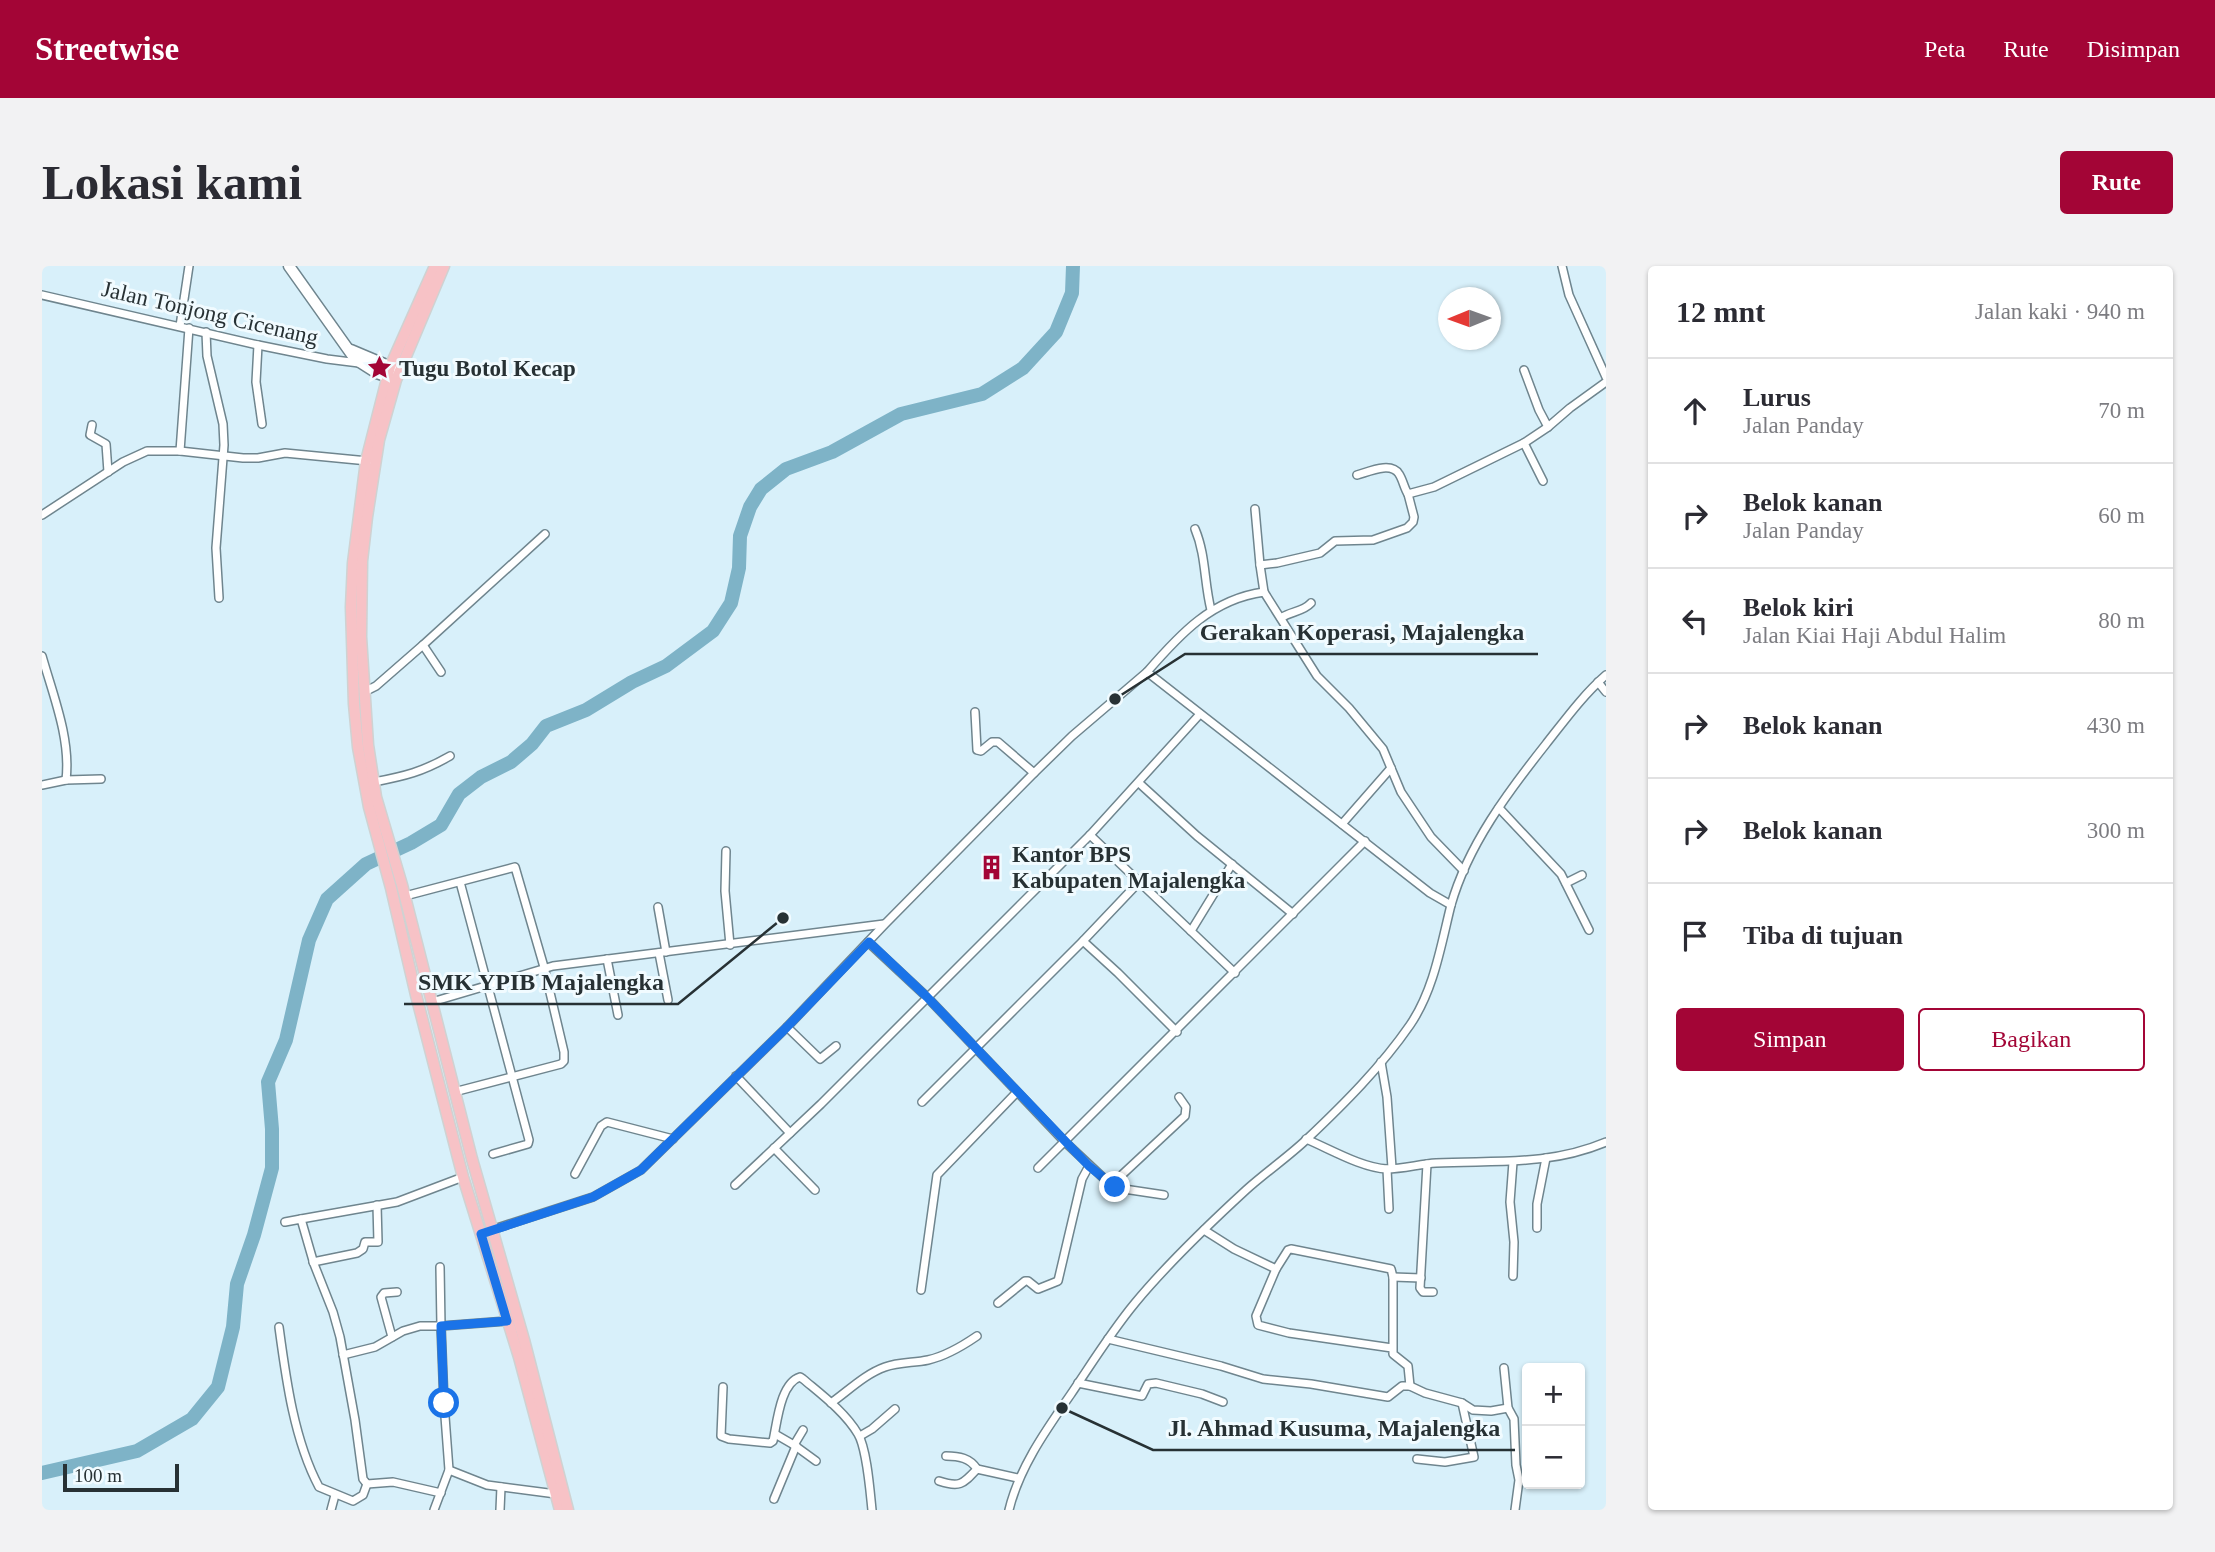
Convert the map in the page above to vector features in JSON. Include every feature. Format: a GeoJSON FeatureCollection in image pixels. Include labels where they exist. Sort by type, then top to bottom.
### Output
{"type":"FeatureCollection","features":[{"type":"Feature","properties":{"kind":"main road"},"geometry":{"type":"LineString","coordinates":[[289,266],[310,298],[351,350],[360,352],[365,360],[393,373]]}},
{"type":"Feature","properties":{"kind":"main road"},"geometry":{"type":"LineString","coordinates":[[435,266],[393,373],[379,440],[371,462],[353,563],[352,607],[358,747],[379,828],[432,1002],[507,1321],[560,1510]]}},
{"type":"Feature","properties":{"kind":"main road"},"geometry":{"type":"LineString","coordinates":[[393,373],[444,266]]}},
{"type":"Feature","properties":{"kind":"main road"},"geometry":{"type":"LineString","coordinates":[[371,462],[362,561],[361,637],[368,745],[379,828]]}},
{"type":"Feature","properties":{"kind":"main road"},"geometry":{"type":"LineString","coordinates":[[399,890],[416,995],[463,1177],[486,1232],[524,1340],[568,1510]]}},
{"type":"Feature","properties":{"kind":"street"},"geometry":{"type":"LineString","coordinates":[[180,326],[189,266]]}},
{"type":"Feature","properties":{"kind":"street"},"geometry":{"type":"LineString","coordinates":[[1408,494],[1434,487],[1524,443],[1606,380],[1569,295],[1562,266]]}},
{"type":"Feature","properties":{"kind":"street","name":"Jalan Tonjong Cicenang"},"geometry":{"type":"LineString","coordinates":[[42,295],[258,345],[343,362],[365,360]]}},
{"type":"Feature","properties":{"kind":"street"},"geometry":{"type":"LineString","coordinates":[[180,451],[189,328]]}},
{"type":"Feature","properties":{"kind":"street"},"geometry":{"type":"LineString","coordinates":[[206,332],[207,356],[223,424],[216,548],[219,598]]}},
{"type":"Feature","properties":{"kind":"street"},"geometry":{"type":"LineString","coordinates":[[258,345],[256,382],[262,424]]}},
{"type":"Feature","properties":{"kind":"street"},"geometry":{"type":"LineString","coordinates":[[1524,370],[1548,427]]}},
{"type":"Feature","properties":{"kind":"street"},"geometry":{"type":"LineString","coordinates":[[92,425],[90,435],[106,444],[108,472]]}},
{"type":"Feature","properties":{"kind":"street"},"geometry":{"type":"LineString","coordinates":[[1524,443],[1543,481]]}},
{"type":"Feature","properties":{"kind":"street"},"geometry":{"type":"LineString","coordinates":[[42,515],[123,462],[147,451],[258,458],[285,453],[371,462]]}},
{"type":"Feature","properties":{"kind":"street"},"geometry":{"type":"LineString","coordinates":[[1260,565],[1320,552],[1335,541],[1373,540],[1407,528],[1413,522],[1408,494],[1398,471],[1385,467],[1356,475]]}},
{"type":"Feature","properties":{"kind":"street"},"geometry":{"type":"LineString","coordinates":[[1255,509],[1264,592],[1307,663],[1383,749],[1401,792],[1431,837],[1464,871]]}},
{"type":"Feature","properties":{"kind":"street"},"geometry":{"type":"LineString","coordinates":[[1195,529],[1205,561],[1211,610]]}},
{"type":"Feature","properties":{"kind":"street"},"geometry":{"type":"LineString","coordinates":[[364,692],[385,679],[424,645],[545,534]]}},
{"type":"Feature","properties":{"kind":"street"},"geometry":{"type":"LineString","coordinates":[[486,1232],[593,1197],[641,1170],[787,1027],[884,924],[1072,736],[1147,672],[1168,648],[1211,610],[1240,597],[1264,592]]}},
{"type":"Feature","properties":{"kind":"street"},"geometry":{"type":"LineString","coordinates":[[1281,618],[1306,608],[1311,603]]}},
{"type":"Feature","properties":{"kind":"street"},"geometry":{"type":"LineString","coordinates":[[424,645],[441,672]]}},
{"type":"Feature","properties":{"kind":"street"},"geometry":{"type":"LineString","coordinates":[[42,656],[64,740],[69,780]]}},
{"type":"Feature","properties":{"kind":"street"},"geometry":{"type":"LineString","coordinates":[[1147,672],[1422,886],[1451,905]]}},
{"type":"Feature","properties":{"kind":"street"},"geometry":{"type":"LineString","coordinates":[[1009,1510],[1018,1479],[1078,1383],[1136,1302],[1204,1230],[1306,1139],[1381,1062],[1411,1024],[1425,998],[1451,905],[1464,871],[1499,808],[1562,724],[1606,675]]}},
{"type":"Feature","properties":{"kind":"street"},"geometry":{"type":"LineString","coordinates":[[1598,682],[1606,692]]}},
{"type":"Feature","properties":{"kind":"street"},"geometry":{"type":"LineString","coordinates":[[975,712],[977,750],[981,751],[996,741],[1034,773]]}},
{"type":"Feature","properties":{"kind":"street"},"geometry":{"type":"LineString","coordinates":[[735,1185],[1090,835],[1200,714]]}},
{"type":"Feature","properties":{"kind":"street"},"geometry":{"type":"LineString","coordinates":[[374,782],[426,770],[450,756]]}},
{"type":"Feature","properties":{"kind":"street"},"geometry":{"type":"LineString","coordinates":[[1342,824],[1391,768]]}},
{"type":"Feature","properties":{"kind":"street"},"geometry":{"type":"LineString","coordinates":[[42,785],[69,780],[101,779]]}},
{"type":"Feature","properties":{"kind":"street"},"geometry":{"type":"LineString","coordinates":[[1139,783],[1197,836],[1293,914]]}},
{"type":"Feature","properties":{"kind":"street"},"geometry":{"type":"LineString","coordinates":[[1499,808],[1557,868],[1589,930]]}},
{"type":"Feature","properties":{"kind":"street"},"geometry":{"type":"LineString","coordinates":[[1090,835],[1235,973]]}},
{"type":"Feature","properties":{"kind":"street"},"geometry":{"type":"LineString","coordinates":[[1038,1168],[1177,1032],[1365,841]]}},
{"type":"Feature","properties":{"kind":"street"},"geometry":{"type":"LineString","coordinates":[[726,851],[725,891],[730,945]]}},
{"type":"Feature","properties":{"kind":"street"},"geometry":{"type":"LineString","coordinates":[[1191,931],[1232,864]]}},
{"type":"Feature","properties":{"kind":"street"},"geometry":{"type":"LineString","coordinates":[[399,890],[460,882],[516,868],[544,967],[565,1058],[561,1064],[454,1092]]}},
{"type":"Feature","properties":{"kind":"street"},"geometry":{"type":"LineString","coordinates":[[1566,883],[1582,875]]}},
{"type":"Feature","properties":{"kind":"street"},"geometry":{"type":"LineString","coordinates":[[922,1102],[1140,881]]}},
{"type":"Feature","properties":{"kind":"street"},"geometry":{"type":"LineString","coordinates":[[460,882],[528,1143],[493,1154]]}},
{"type":"Feature","properties":{"kind":"street"},"geometry":{"type":"LineString","coordinates":[[658,907],[668,1000]]}},
{"type":"Feature","properties":{"kind":"street"},"geometry":{"type":"LineString","coordinates":[[432,1002],[544,967],[884,924]]}},
{"type":"Feature","properties":{"kind":"street"},"geometry":{"type":"LineString","coordinates":[[1083,941],[1177,1032]]}},
{"type":"Feature","properties":{"kind":"street"},"geometry":{"type":"LineString","coordinates":[[869,942],[927,997],[1065,1142],[1111,1185],[1164,1195]]}},
{"type":"Feature","properties":{"kind":"street"},"geometry":{"type":"LineString","coordinates":[[607,959],[618,1015]]}},
{"type":"Feature","properties":{"kind":"street"},"geometry":{"type":"LineString","coordinates":[[787,1027],[820,1059],[836,1046]]}},
{"type":"Feature","properties":{"kind":"street"},"geometry":{"type":"LineString","coordinates":[[1381,1062],[1387,1097],[1389,1209]]}},
{"type":"Feature","properties":{"kind":"street"},"geometry":{"type":"LineString","coordinates":[[736,1076],[790,1133]]}},
{"type":"Feature","properties":{"kind":"street"},"geometry":{"type":"LineString","coordinates":[[921,1290],[937,1175],[1017,1092]]}},
{"type":"Feature","properties":{"kind":"street"},"geometry":{"type":"LineString","coordinates":[[1111,1185],[1185,1116],[1186,1107],[1178,1097]]}},
{"type":"Feature","properties":{"kind":"street"},"geometry":{"type":"LineString","coordinates":[[575,1174],[601,1126],[607,1122],[673,1139]]}},
{"type":"Feature","properties":{"kind":"street"},"geometry":{"type":"LineString","coordinates":[[1306,1139],[1361,1163],[1390,1169],[1427,1164],[1513,1162],[1546,1158],[1575,1153],[1606,1142]]}},
{"type":"Feature","properties":{"kind":"street"},"geometry":{"type":"LineString","coordinates":[[774,1148],[815,1190]]}},
{"type":"Feature","properties":{"kind":"street"},"geometry":{"type":"LineString","coordinates":[[1537,1228],[1537,1204],[1546,1158]]}},
{"type":"Feature","properties":{"kind":"street"},"geometry":{"type":"LineString","coordinates":[[1513,1162],[1510,1202],[1514,1242],[1513,1276]]}},
{"type":"Feature","properties":{"kind":"street"},"geometry":{"type":"LineString","coordinates":[[1427,1164],[1421,1291],[1433,1292]]}},
{"type":"Feature","properties":{"kind":"street"},"geometry":{"type":"LineString","coordinates":[[998,1303],[1025,1281],[1031,1282],[1038,1289],[1058,1282],[1082,1179],[1089,1166]]}},
{"type":"Feature","properties":{"kind":"street"},"geometry":{"type":"LineString","coordinates":[[285,1222],[397,1202],[463,1177]]}},
{"type":"Feature","properties":{"kind":"street"},"geometry":{"type":"LineString","coordinates":[[313,1262],[360,1252],[365,1242],[378,1242],[377,1205]]}},
{"type":"Feature","properties":{"kind":"street"},"geometry":{"type":"LineString","coordinates":[[301,1219],[313,1262],[333,1312],[355,1420],[360,1469],[367,1484]]}},
{"type":"Feature","properties":{"kind":"street"},"geometry":{"type":"LineString","coordinates":[[1204,1230],[1234,1249],[1276,1269]]}},
{"type":"Feature","properties":{"kind":"street"},"geometry":{"type":"LineString","coordinates":[[1392,1348],[1289,1333],[1258,1325],[1256,1316],[1276,1269],[1288,1250],[1389,1268],[1393,1271],[1392,1348],[1395,1357],[1408,1366],[1410,1386]]}},
{"type":"Feature","properties":{"kind":"street"},"geometry":{"type":"LineString","coordinates":[[434,1510],[449,1470],[440,1267]]}},
{"type":"Feature","properties":{"kind":"street"},"geometry":{"type":"LineString","coordinates":[[1393,1277],[1421,1278]]}},
{"type":"Feature","properties":{"kind":"street"},"geometry":{"type":"LineString","coordinates":[[392,1337],[381,1297],[384,1293],[397,1292]]}},
{"type":"Feature","properties":{"kind":"street"},"geometry":{"type":"LineString","coordinates":[[343,1355],[366,1350],[403,1331],[420,1326],[507,1321]]}},
{"type":"Feature","properties":{"kind":"street"},"geometry":{"type":"LineString","coordinates":[[279,1327],[287,1385],[307,1461],[319,1487],[353,1501],[363,1495],[367,1484]]}},
{"type":"Feature","properties":{"kind":"street"},"geometry":{"type":"LineString","coordinates":[[831,1403],[869,1375],[885,1367],[945,1354],[977,1336]]}},
{"type":"Feature","properties":{"kind":"street"},"geometry":{"type":"LineString","coordinates":[[1108,1339],[1263,1379],[1388,1397],[1402,1386],[1410,1386],[1462,1403],[1473,1410],[1508,1408]]}},
{"type":"Feature","properties":{"kind":"street"},"geometry":{"type":"LineString","coordinates":[[1504,1368],[1508,1408],[1514,1419],[1519,1480],[1515,1510]]}},
{"type":"Feature","properties":{"kind":"street"},"geometry":{"type":"LineString","coordinates":[[723,1387],[721,1436],[770,1443],[775,1434],[783,1397],[794,1379],[803,1379],[831,1403],[860,1436],[872,1510]]}},
{"type":"Feature","properties":{"kind":"street"},"geometry":{"type":"LineString","coordinates":[[1078,1383],[1142,1396],[1148,1384],[1156,1383],[1223,1402]]}},
{"type":"Feature","properties":{"kind":"street"},"geometry":{"type":"LineString","coordinates":[[1417,1460],[1445,1462],[1474,1457],[1462,1403]]}},
{"type":"Feature","properties":{"kind":"street"},"geometry":{"type":"LineString","coordinates":[[860,1436],[895,1409]]}},
{"type":"Feature","properties":{"kind":"street"},"geometry":{"type":"LineString","coordinates":[[774,1499],[803,1430]]}},
{"type":"Feature","properties":{"kind":"street"},"geometry":{"type":"LineString","coordinates":[[775,1434],[816,1461]]}},
{"type":"Feature","properties":{"kind":"street"},"geometry":{"type":"LineString","coordinates":[[946,1456],[964,1458],[974,1463],[977,1469],[1018,1479]]}},
{"type":"Feature","properties":{"kind":"street"},"geometry":{"type":"LineString","coordinates":[[939,1481],[959,1485],[966,1482],[977,1469]]}},
{"type":"Feature","properties":{"kind":"street"},"geometry":{"type":"LineString","coordinates":[[449,1470],[473,1481],[556,1494]]}},
{"type":"Feature","properties":{"kind":"street"},"geometry":{"type":"LineString","coordinates":[[367,1484],[393,1482],[441,1493]]}},
{"type":"Feature","properties":{"kind":"street"},"geometry":{"type":"LineString","coordinates":[[500,1510],[501,1487]]}},
{"type":"Feature","properties":{"kind":"street"},"geometry":{"type":"LineString","coordinates":[[331,1510],[335,1495]]}},
{"type":"Feature","properties":{"kind":"waterway"},"geometry":{"type":"LineString","coordinates":[[42,1473],[137,1451],[192,1419],[218,1387],[233,1327],[237,1284],[254,1235],[272,1168],[268,1082],[286,1040],[309,940],[327,899],[366,864],[411,843],[441,825],[459,794],[481,777],[511,762],[532,744],[546,726],[586,710],[632,682],[666,666],[713,631],[731,603],[739,568],[740,536],[750,507],[761,489],[786,469],[832,452],[901,414],[982,394],[1023,368],[1056,332],[1072,293],[1073,266]]}},
{"type":"Feature","properties":{"kind":"place","name":"Tugu Botol Kecap"},"geometry":{"type":"Point","coordinates":[379,368]}},
{"type":"Feature","properties":{"kind":"place","name":"Gerakan Koperasi, Majalengka"},"geometry":{"type":"Point","coordinates":[1115,699]}},
{"type":"Feature","properties":{"kind":"place","name":"Kantor BPS Kabupaten Majalengka"},"geometry":{"type":"Point","coordinates":[992,867]}},
{"type":"Feature","properties":{"kind":"place","name":"SMK YPIB Majalengka"},"geometry":{"type":"Point","coordinates":[783,918]}},
{"type":"Feature","properties":{"kind":"place","name":"Jl. Ahmad Kusuma, Majalengka"},"geometry":{"type":"Point","coordinates":[1062,1408]}},
{"type":"Feature","properties":{"kind":"route"},"geometry":{"type":"LineString","coordinates":[[444,1403],[441,1326],[507,1321],[481,1234],[593,1197],[641,1170],[787,1027],[869,942],[927,997],[1089,1166],[1115,1187]]}}]}
